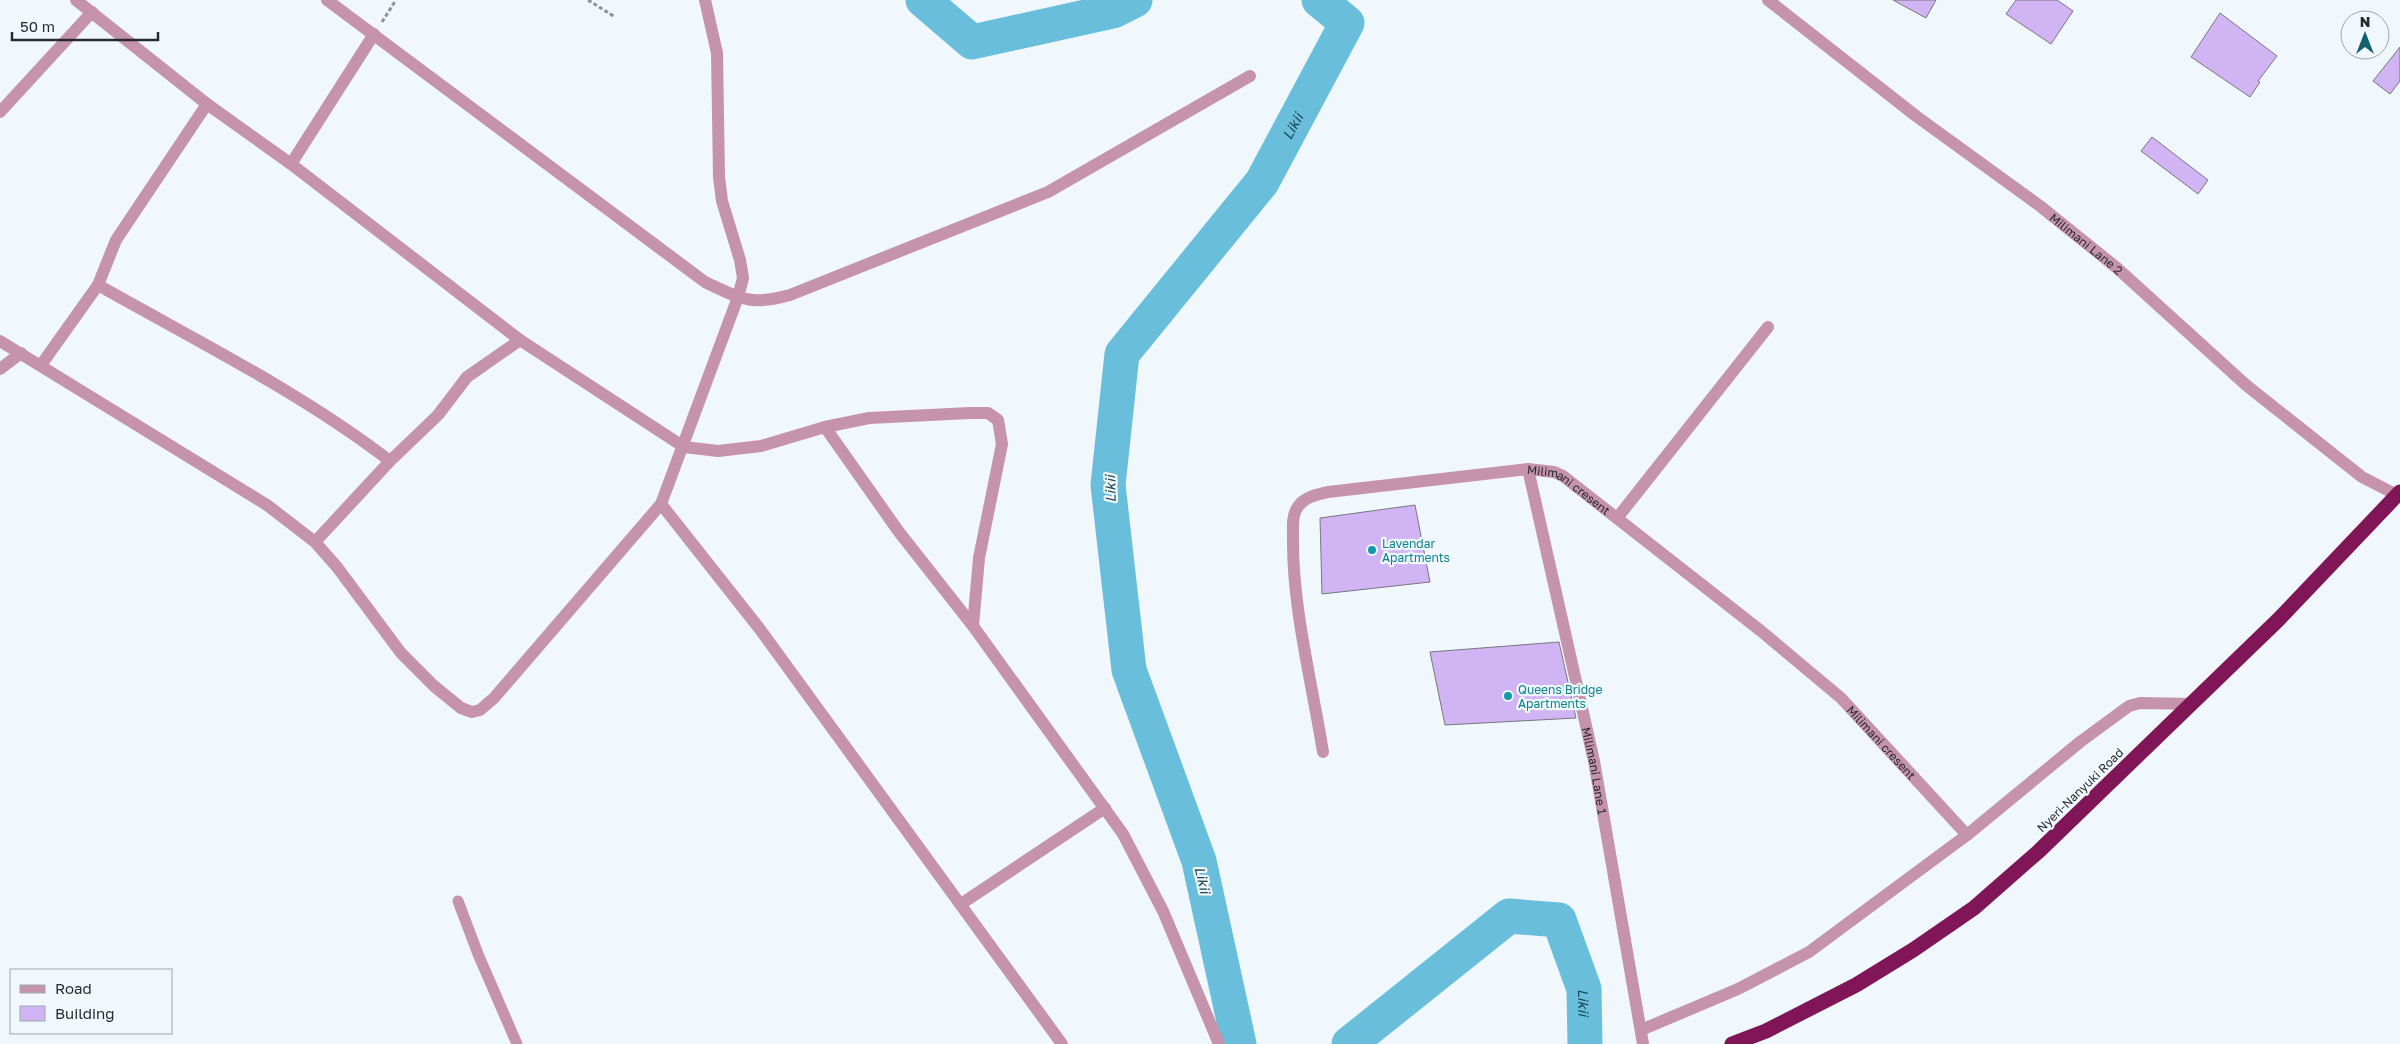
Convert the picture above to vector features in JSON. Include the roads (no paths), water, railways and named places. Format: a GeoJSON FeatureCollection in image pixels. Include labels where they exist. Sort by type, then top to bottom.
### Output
{"type":"FeatureCollection","features":[{"type":"Feature","properties":{"kind":"highway","name":"Nyeri-Nanyuki Road"},"geometry":{"type":"LineString","coordinates":[[1732,1044],[1766,1031],[1856,986],[1974,908],[2039,851],[2278,620],[2399,494]]}},
{"type":"Feature","properties":{"kind":"street"},"geometry":{"type":"LineString","coordinates":[[76,0],[206,104],[291,164],[520,340],[684,448],[718,451],[762,446],[825,427],[869,418],[970,413],[988,414],[998,420],[1002,444],[979,558],[974,626]]}},
{"type":"Feature","properties":{"kind":"street"},"geometry":{"type":"LineString","coordinates":[[327,0],[705,282],[738,298],[767,301],[790,295],[1048,192],[1250,76]]}},
{"type":"Feature","properties":{"kind":"street"},"geometry":{"type":"LineString","coordinates":[[0,341],[267,505],[315,542],[337,567],[401,653],[434,686],[461,708],[472,712],[480,710],[494,698],[661,504],[684,448],[738,298],[743,278],[740,260],[721,193],[717,122],[717,53],[705,0]]}},
{"type":"Feature","properties":{"kind":"street","name":"Milimani Lane 2"},"geometry":{"type":"LineString","coordinates":[[1768,0],[1916,116],[2040,206],[2117,268],[2246,385],[2362,477],[2399,494]]}},
{"type":"Feature","properties":{"kind":"street"},"geometry":{"type":"LineString","coordinates":[[0,112],[92,12]]}},
{"type":"Feature","properties":{"kind":"street"},"geometry":{"type":"LineString","coordinates":[[291,164],[374,34]]}},
{"type":"Feature","properties":{"kind":"street"},"geometry":{"type":"LineString","coordinates":[[41,365],[98,285],[116,240],[206,104]]}},
{"type":"Feature","properties":{"kind":"street"},"geometry":{"type":"LineString","coordinates":[[98,285],[296,396],[352,431],[390,461]]}},
{"type":"Feature","properties":{"kind":"street"},"geometry":{"type":"LineString","coordinates":[[1618,517],[1768,327]]}},
{"type":"Feature","properties":{"kind":"street"},"geometry":{"type":"LineString","coordinates":[[315,542],[390,461],[438,415],[467,376],[520,340]]}},
{"type":"Feature","properties":{"kind":"street"},"geometry":{"type":"LineString","coordinates":[[0,369],[21,353]]}},
{"type":"Feature","properties":{"kind":"street"},"geometry":{"type":"LineString","coordinates":[[825,427],[899,532],[974,626],[1104,808],[1143,870],[1163,911],[1219,1044]]}},
{"type":"Feature","properties":{"kind":"street","name":"Milimani cresent"},"geometry":{"type":"LineString","coordinates":[[1323,752],[1297,594],[1293,556],[1295,511],[1302,502],[1311,496],[1328,492],[1528,469],[1554,472],[1563,476],[1618,517],[1761,631],[1841,698],[1967,836]]}},
{"type":"Feature","properties":{"kind":"street","name":"Milimani Lane 1"},"geometry":{"type":"LineString","coordinates":[[1528,469],[1596,770],[1643,1044]]}},
{"type":"Feature","properties":{"kind":"street"},"geometry":{"type":"LineString","coordinates":[[661,504],[759,628],[1062,1044]]}},
{"type":"Feature","properties":{"kind":"street"},"geometry":{"type":"LineString","coordinates":[[1641,1030],[1738,989],[1809,952],[1967,836],[2080,742],[2129,706],[2148,703],[2191,704]]}},
{"type":"Feature","properties":{"kind":"street"},"geometry":{"type":"LineString","coordinates":[[961,904],[1104,808]]}},
{"type":"Feature","properties":{"kind":"lane"},"geometry":{"type":"LineString","coordinates":[[458,901],[478,954],[517,1044]]}},
{"type":"Feature","properties":{"kind":"waterway","name":"Likii"},"geometry":{"type":"LineString","coordinates":[[923,0],[972,42],[1113,11],[1135,0]]}},
{"type":"Feature","properties":{"kind":"waterway","name":"Likii"},"geometry":{"type":"LineString","coordinates":[[1239,1044],[1199,861],[1129,670],[1108,485],[1122,354],[1262,182],[1347,23],[1319,0]]}},
{"type":"Feature","properties":{"kind":"waterway","name":"Likii"},"geometry":{"type":"LineString","coordinates":[[1349,1044],[1509,916],[1559,920],[1584,989],[1585,1044]]}},
{"type":"Feature","properties":{"kind":"place","name":"Lavendar Apartments"},"geometry":{"type":"Point","coordinates":[1372,550]}},
{"type":"Feature","properties":{"kind":"place","name":"Queens Bridge Apartments"},"geometry":{"type":"Point","coordinates":[1508,696]}}]}
